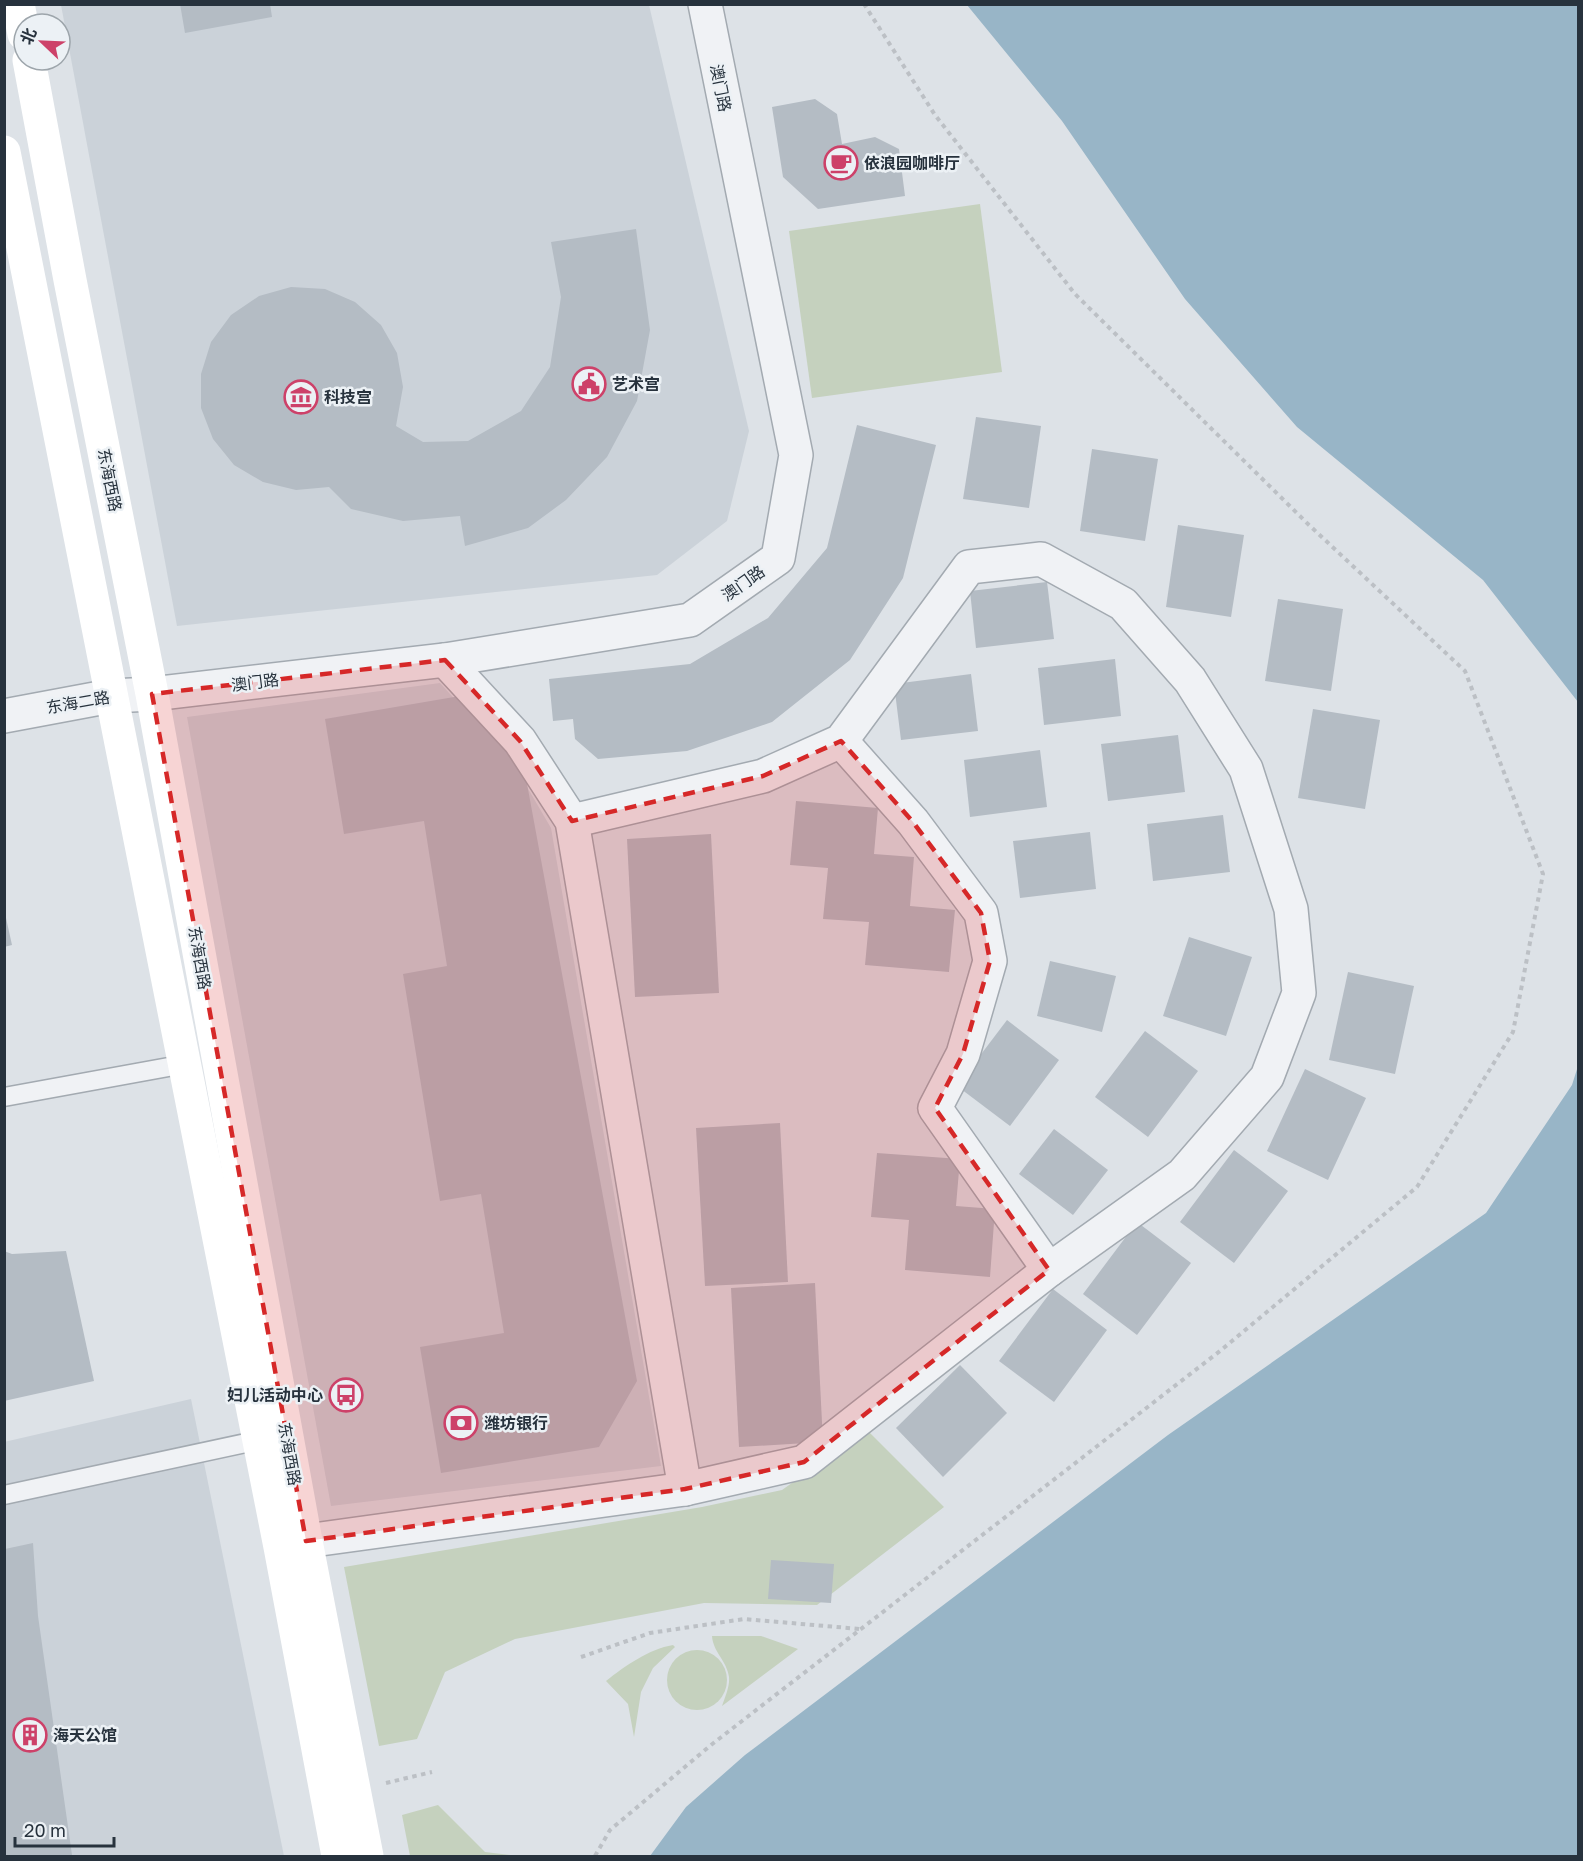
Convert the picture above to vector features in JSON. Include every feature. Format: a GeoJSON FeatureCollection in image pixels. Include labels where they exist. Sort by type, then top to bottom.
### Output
{"type":"FeatureCollection","features":[{"type":"Feature","properties":{"kind":"main road","name":"东海西路"},"geometry":{"type":"LineString","coordinates":[[31,72],[72,292],[152,694],[306,1541],[367,1857]]}},
{"type":"Feature","properties":{"kind":"main road","name":"东海西路"},"geometry":{"type":"LineString","coordinates":[[4,152],[260,1440],[338,1857]]}},
{"type":"Feature","properties":{"kind":"street","name":"澳门路"},"geometry":{"type":"LineString","coordinates":[[152,694],[445,660],[690,620],[778,558],[796,455],[705,4]]}},
{"type":"Feature","properties":{"kind":"street"},"geometry":{"type":"LineString","coordinates":[[306,1541],[685,1489],[804,1462],[1049,1270],[1182,1175],[1267,1077],[1299,993],[1291,909],[1246,769],[1190,680],[1123,604],[1041,559],[969,567],[841,741],[763,776],[572,821]]}},
{"type":"Feature","properties":{"kind":"street"},"geometry":{"type":"LineString","coordinates":[[445,660],[520,741],[572,821],[685,1489]]}},
{"type":"Feature","properties":{"kind":"street","name":"东海二路"},"geometry":{"type":"LineString","coordinates":[[4,716],[111,696],[152,694]]}},
{"type":"Feature","properties":{"kind":"street"},"geometry":{"type":"LineString","coordinates":[[841,741],[913,822],[981,913],[990,961],[963,1054],[935,1108],[1049,1270]]}},
{"type":"Feature","properties":{"kind":"lane"},"geometry":{"type":"LineString","coordinates":[[4,1097],[185,1064]]}},
{"type":"Feature","properties":{"kind":"lane"},"geometry":{"type":"LineString","coordinates":[[4,1495],[260,1440]]}},
{"type":"Feature","properties":{"kind":"path"},"geometry":{"type":"LineString","coordinates":[[595,1857],[610,1830],[711,1745],[1220,1351],[1418,1187],[1514,1032],[1543,874],[1465,671],[1309,525],[1075,294],[934,115],[864,4]]}},
{"type":"Feature","properties":{"kind":"path"},"geometry":{"type":"LineString","coordinates":[[581,1657],[650,1633],[744,1619],[860,1629]]}},
{"type":"Feature","properties":{"kind":"path"},"geometry":{"type":"LineString","coordinates":[[354,1790],[432,1772]]}},
{"type":"Feature","properties":{"kind":"highlighted area"},"geometry":{"type":"Polygon","coordinates":[[[445,660],[520,741],[572,821],[763,776],[841,741],[913,822],[981,913],[990,961],[963,1054],[935,1108],[1049,1270],[804,1462],[685,1489],[306,1541],[152,694],[445,660]]]}},
{"type":"Feature","properties":{"kind":"shaded area"},"geometry":{"type":"Polygon","coordinates":[[[61,5],[649,5],[749,431],[727,521],[657,575],[177,626],[72,64],[72,12],[62,12],[61,5]]]}},
{"type":"Feature","properties":{"kind":"shaded area"},"geometry":{"type":"Polygon","coordinates":[[[440,683],[513,763],[551,828],[661,1466],[331,1506],[187,717],[440,683]]]}},
{"type":"Feature","properties":{"kind":"shaded area"},"geometry":{"type":"Polygon","coordinates":[[[191,1399],[284,1856],[5,1856],[4,1442],[191,1399]]]}},
{"type":"Feature","properties":{"kind":"green space"},"geometry":{"type":"Polygon","coordinates":[[[980,204],[1002,372],[812,398],[789,231],[980,204]]]}},
{"type":"Feature","properties":{"kind":"green space"},"geometry":{"type":"Polygon","coordinates":[[[867,1430],[944,1507],[817,1605],[704,1603],[515,1639],[445,1672],[417,1739],[379,1746],[344,1567],[702,1507],[782,1490],[867,1430]]]}},
{"type":"Feature","properties":{"kind":"green space"},"geometry":{"type":"Polygon","coordinates":[[[712,1636],[761,1636],[798,1649],[722,1706],[729,1677],[712,1636]]]}},
{"type":"Feature","properties":{"kind":"green space"},"geometry":{"type":"Polygon","coordinates":[[[673,1645],[675,1647],[653,1668],[641,1692],[634,1737],[628,1704],[606,1681],[646,1654],[673,1645]]]}},
{"type":"Feature","properties":{"kind":"green space"},"geometry":{"type":"Polygon","coordinates":[[[697,1650],[714,1655],[722,1663],[727,1680],[722,1697],[714,1705],[697,1710],[680,1705],[672,1697],[667,1680],[672,1663],[680,1655],[697,1650]]]}},
{"type":"Feature","properties":{"kind":"green space"},"geometry":{"type":"Polygon","coordinates":[[[438,1805],[485,1852],[519,1856],[410,1856],[402,1815],[438,1805]]]}},
{"type":"Feature","properties":{"kind":"water"},"geometry":{"type":"Polygon","coordinates":[[[967,5],[1578,5],[1578,702],[1483,580],[1297,427],[1185,299],[1062,121],[967,5]]]}},
{"type":"Feature","properties":{"kind":"water"},"geometry":{"type":"Polygon","coordinates":[[[1578,1066],[1578,1856],[650,1856],[686,1807],[745,1755],[1168,1435],[1486,1213],[1572,1085],[1578,1066]]]}},
{"type":"Feature","properties":{"kind":"building"},"geometry":{"type":"Polygon","coordinates":[[[180,4],[270,4],[272,17],[185,33],[180,4]]]}},
{"type":"Feature","properties":{"kind":"building","name":"依浪园咖啡厅"},"geometry":{"type":"Polygon","coordinates":[[[815,99],[837,114],[842,144],[875,137],[899,149],[905,196],[818,209],[783,177],[772,107],[815,99]]]}},
{"type":"Feature","properties":{"kind":"building"},"geometry":{"type":"Polygon","coordinates":[[[636,229],[650,330],[637,401],[607,457],[566,500],[528,528],[465,546],[460,516],[403,521],[351,509],[329,487],[296,490],[263,482],[234,465],[213,439],[201,408],[201,374],[211,342],[231,315],[259,296],[291,287],[325,289],[355,302],[381,325],[397,353],[403,387],[396,426],[423,442],[468,441],[521,411],[550,367],[561,297],[551,242],[636,229]]]}},
{"type":"Feature","properties":{"kind":"building"},"geometry":{"type":"Polygon","coordinates":[[[976,417],[1041,426],[1029,508],[963,499],[976,417]]]}},
{"type":"Feature","properties":{"kind":"building"},"geometry":{"type":"Polygon","coordinates":[[[857,425],[936,445],[903,578],[850,660],[772,722],[687,751],[598,759],[575,739],[573,719],[553,721],[549,679],[690,664],[768,618],[827,548],[857,425]]]}},
{"type":"Feature","properties":{"kind":"building"},"geometry":{"type":"Polygon","coordinates":[[[1092,449],[1158,459],[1145,541],[1080,531],[1092,449]]]}},
{"type":"Feature","properties":{"kind":"building"},"geometry":{"type":"Polygon","coordinates":[[[1178,525],[1244,535],[1231,617],[1166,607],[1178,525]]]}},
{"type":"Feature","properties":{"kind":"building"},"geometry":{"type":"Polygon","coordinates":[[[1047,582],[1054,639],[976,648],[970,591],[1047,582]]]}},
{"type":"Feature","properties":{"kind":"building"},"geometry":{"type":"Polygon","coordinates":[[[1278,599],[1343,609],[1331,691],[1265,681],[1278,599]]]}},
{"type":"Feature","properties":{"kind":"building"},"geometry":{"type":"Polygon","coordinates":[[[1115,659],[1121,716],[1044,725],[1038,668],[1115,659]]]}},
{"type":"Feature","properties":{"kind":"building"},"geometry":{"type":"Polygon","coordinates":[[[971,674],[978,731],[901,740],[894,684],[971,674]]]}},
{"type":"Feature","properties":{"kind":"building"},"geometry":{"type":"Polygon","coordinates":[[[460,696],[523,762],[637,1381],[599,1447],[441,1473],[420,1347],[504,1333],[481,1194],[440,1201],[403,974],[447,966],[424,821],[344,834],[325,719],[460,696]]]}},
{"type":"Feature","properties":{"kind":"building"},"geometry":{"type":"Polygon","coordinates":[[[1313,709],[1380,720],[1365,809],[1298,798],[1313,709]]]}},
{"type":"Feature","properties":{"kind":"building"},"geometry":{"type":"Polygon","coordinates":[[[1178,735],[1185,792],[1108,801],[1101,744],[1178,735]]]}},
{"type":"Feature","properties":{"kind":"building"},"geometry":{"type":"Polygon","coordinates":[[[1040,750],[1047,807],[970,817],[964,760],[1040,750]]]}},
{"type":"Feature","properties":{"kind":"building"},"geometry":{"type":"Polygon","coordinates":[[[796,801],[878,808],[874,854],[914,857],[910,906],[955,910],[949,972],[865,965],[869,922],[823,919],[828,868],[790,865],[796,801]]]}},
{"type":"Feature","properties":{"kind":"building"},"geometry":{"type":"Polygon","coordinates":[[[1223,815],[1230,872],[1153,881],[1147,824],[1223,815]]]}},
{"type":"Feature","properties":{"kind":"building"},"geometry":{"type":"Polygon","coordinates":[[[1090,832],[1096,889],[1020,898],[1013,841],[1090,832]]]}},
{"type":"Feature","properties":{"kind":"building"},"geometry":{"type":"Polygon","coordinates":[[[711,834],[719,993],[635,997],[627,839],[711,834]]]}},
{"type":"Feature","properties":{"kind":"building"},"geometry":{"type":"Polygon","coordinates":[[[4,909],[12,945],[4,947],[4,909]]]}},
{"type":"Feature","properties":{"kind":"building"},"geometry":{"type":"Polygon","coordinates":[[[1189,937],[1252,957],[1226,1036],[1163,1016],[1189,937]]]}},
{"type":"Feature","properties":{"kind":"building"},"geometry":{"type":"Polygon","coordinates":[[[1050,961],[1116,976],[1102,1032],[1037,1016],[1050,961]]]}},
{"type":"Feature","properties":{"kind":"building"},"geometry":{"type":"Polygon","coordinates":[[[1348,972],[1414,986],[1395,1074],[1329,1060],[1348,972]]]}},
{"type":"Feature","properties":{"kind":"building"},"geometry":{"type":"Polygon","coordinates":[[[1007,1020],[1059,1060],[1010,1126],[957,1086],[1007,1020]]]}},
{"type":"Feature","properties":{"kind":"building"},"geometry":{"type":"Polygon","coordinates":[[[1145,1031],[1198,1071],[1148,1137],[1095,1097],[1145,1031]]]}},
{"type":"Feature","properties":{"kind":"building"},"geometry":{"type":"Polygon","coordinates":[[[1305,1069],[1366,1098],[1328,1180],[1267,1151],[1305,1069]]]}},
{"type":"Feature","properties":{"kind":"building"},"geometry":{"type":"Polygon","coordinates":[[[780,1123],[788,1282],[705,1286],[696,1128],[780,1123]]]}},
{"type":"Feature","properties":{"kind":"building"},"geometry":{"type":"Polygon","coordinates":[[[1054,1129],[1108,1170],[1073,1215],[1019,1174],[1054,1129]]]}},
{"type":"Feature","properties":{"kind":"building"},"geometry":{"type":"Polygon","coordinates":[[[1234,1150],[1288,1191],[1234,1263],[1180,1222],[1234,1150]]]}},
{"type":"Feature","properties":{"kind":"building"},"geometry":{"type":"Polygon","coordinates":[[[877,1153],[960,1159],[956,1206],[995,1209],[990,1277],[905,1270],[909,1220],[871,1217],[877,1153]]]}},
{"type":"Feature","properties":{"kind":"building"},"geometry":{"type":"Polygon","coordinates":[[[1137,1222],[1191,1263],[1137,1335],[1083,1294],[1137,1222]]]}},
{"type":"Feature","properties":{"kind":"building"},"geometry":{"type":"Polygon","coordinates":[[[4,1251],[12,1254],[66,1251],[94,1381],[4,1401],[4,1251]]]}},
{"type":"Feature","properties":{"kind":"building"},"geometry":{"type":"Polygon","coordinates":[[[815,1283],[823,1442],[739,1447],[731,1288],[815,1283]]]}},
{"type":"Feature","properties":{"kind":"building"},"geometry":{"type":"Polygon","coordinates":[[[1053,1289],[1107,1330],[1054,1402],[999,1361],[1053,1289]]]}},
{"type":"Feature","properties":{"kind":"building"},"geometry":{"type":"Polygon","coordinates":[[[960,1365],[1007,1413],[943,1477],[896,1428],[960,1365]]]}},
{"type":"Feature","properties":{"kind":"building","name":"海天公馆"},"geometry":{"type":"Polygon","coordinates":[[[33,1543],[38,1616],[72,1855],[67,1856],[5,1856],[5,1549],[33,1543]]]}},
{"type":"Feature","properties":{"kind":"building"},"geometry":{"type":"Polygon","coordinates":[[[771,1560],[834,1564],[831,1603],[768,1599],[771,1560]]]}},
{"type":"Feature","properties":{"kind":"place","name":"依浪园咖啡厅"},"geometry":{"type":"Point","coordinates":[841,163]}},
{"type":"Feature","properties":{"kind":"place","name":"艺术宫"},"geometry":{"type":"Point","coordinates":[589,384]}},
{"type":"Feature","properties":{"kind":"place","name":"科技宫"},"geometry":{"type":"Point","coordinates":[301,397]}},
{"type":"Feature","properties":{"kind":"place","name":"妇儿活动中心"},"geometry":{"type":"Point","coordinates":[346,1395]}},
{"type":"Feature","properties":{"kind":"place","name":"潍坊银行"},"geometry":{"type":"Point","coordinates":[461,1423]}},
{"type":"Feature","properties":{"kind":"place","name":"海天公馆"},"geometry":{"type":"Point","coordinates":[30,1735]}}]}
